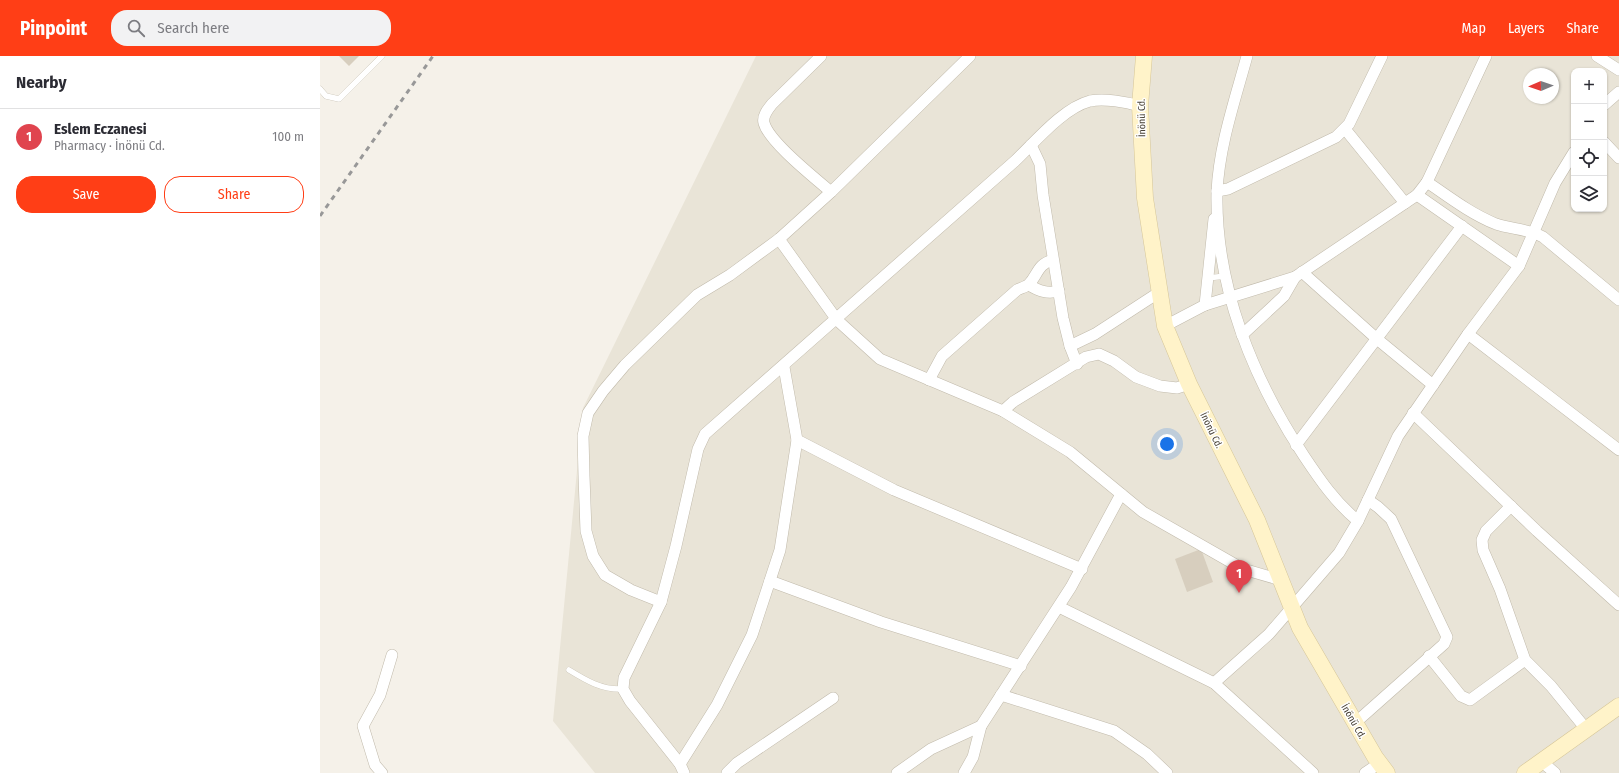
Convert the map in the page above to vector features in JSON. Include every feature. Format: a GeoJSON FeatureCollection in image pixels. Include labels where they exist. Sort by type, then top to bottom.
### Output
{"type":"FeatureCollection","features":[{"type":"Feature","properties":{"kind":"street"},"geometry":{"type":"LineString","coordinates":[[820,56],[772,104],[766,112],[763,121],[768,132],[782,148],[831,192]]}},
{"type":"Feature","properties":{"kind":"street"},"geometry":{"type":"LineString","coordinates":[[661,602],[631,590],[605,575],[593,556],[586,531],[585,508],[583,436],[588,413],[603,391],[625,365],[697,296],[730,275],[779,239],[831,192],[970,56]]}},
{"type":"Feature","properties":{"kind":"street","name":"İnönü Cd."},"geometry":{"type":"LineString","coordinates":[[1144,56],[1140,106],[1145,198],[1158,293],[1165,326],[1189,384],[1257,520],[1300,628],[1383,768]]}},
{"type":"Feature","properties":{"kind":"street"},"geometry":{"type":"LineString","coordinates":[[1247,56],[1224,143],[1217,191],[1221,246],[1231,297],[1242,335],[1263,386],[1296,445],[1327,490],[1358,521]]}},
{"type":"Feature","properties":{"kind":"street"},"geometry":{"type":"LineString","coordinates":[[1217,191],[1228,188],[1331,140],[1345,129],[1382,56]]}},
{"type":"Feature","properties":{"kind":"street"},"geometry":{"type":"LineString","coordinates":[[1165,326],[1205,305],[1299,274],[1417,195],[1427,182],[1486,56]]}},
{"type":"Feature","properties":{"kind":"street"},"geometry":{"type":"LineString","coordinates":[[1597,56],[1619,70]]}},
{"type":"Feature","properties":{"kind":"street"},"geometry":{"type":"LineString","coordinates":[[1605,104],[1619,92]]}},
{"type":"Feature","properties":{"kind":"street"},"geometry":{"type":"LineString","coordinates":[[784,367],[797,440],[780,550],[752,635],[717,705],[682,768],[646,724],[623,689],[624,678],[661,602],[676,546],[698,449],[705,434],[784,367],[1065,113],[1090,101],[1124,102],[1140,106]]}},
{"type":"Feature","properties":{"kind":"street"},"geometry":{"type":"LineString","coordinates":[[1345,129],[1405,203]]}},
{"type":"Feature","properties":{"kind":"street"},"geometry":{"type":"LineString","coordinates":[[1031,145],[1040,164],[1053,260],[1070,346],[1077,364]]}},
{"type":"Feature","properties":{"kind":"street"},"geometry":{"type":"LineString","coordinates":[[1607,145],[1619,158]]}},
{"type":"Feature","properties":{"kind":"street"},"geometry":{"type":"LineString","coordinates":[[1214,683],[1269,634],[1330,565],[1349,538],[1398,436],[1468,334],[1519,266],[1555,183],[1571,157]]}},
{"type":"Feature","properties":{"kind":"street"},"geometry":{"type":"LineString","coordinates":[[1427,182],[1486,220],[1509,228],[1534,233],[1547,240],[1619,300]]}},
{"type":"Feature","properties":{"kind":"street"},"geometry":{"type":"LineString","coordinates":[[1417,195],[1519,266]]}},
{"type":"Feature","properties":{"kind":"street"},"geometry":{"type":"LineString","coordinates":[[1205,305],[1212,227],[1218,211]]}},
{"type":"Feature","properties":{"kind":"street"},"geometry":{"type":"LineString","coordinates":[[1296,445],[1462,226]]}},
{"type":"Feature","properties":{"kind":"street"},"geometry":{"type":"LineString","coordinates":[[779,239],[836,320],[880,359],[1003,411],[1070,452],[1143,512],[1243,569],[1281,580]]}},
{"type":"Feature","properties":{"kind":"street"},"geometry":{"type":"LineString","coordinates":[[929,380],[942,356],[1017,290],[1028,285],[1035,273],[1046,262],[1053,260]]}},
{"type":"Feature","properties":{"kind":"street"},"geometry":{"type":"LineString","coordinates":[[1242,335],[1284,296],[1299,274]]}},
{"type":"Feature","properties":{"kind":"street"},"geometry":{"type":"LineString","coordinates":[[1299,274],[1433,385]]}},
{"type":"Feature","properties":{"kind":"street"},"geometry":{"type":"LineString","coordinates":[[1028,285],[1041,292],[1051,293],[1059,291]]}},
{"type":"Feature","properties":{"kind":"street"},"geometry":{"type":"LineString","coordinates":[[1070,346],[1095,334],[1158,293]]}},
{"type":"Feature","properties":{"kind":"street"},"geometry":{"type":"LineString","coordinates":[[1468,334],[1619,450]]}},
{"type":"Feature","properties":{"kind":"street"},"geometry":{"type":"LineString","coordinates":[[1003,411],[1013,402],[1077,364],[1086,357],[1099,354],[1114,361],[1136,377],[1160,386],[1177,388],[1189,384]]}},
{"type":"Feature","properties":{"kind":"street"},"geometry":{"type":"LineString","coordinates":[[1413,413],[1511,506],[1619,605]]}},
{"type":"Feature","properties":{"kind":"street"},"geometry":{"type":"LineString","coordinates":[[797,440],[894,490],[1082,569]]}},
{"type":"Feature","properties":{"kind":"street"},"geometry":{"type":"LineString","coordinates":[[964,773],[973,757],[981,726],[1059,607],[1082,569],[1121,494]]}},
{"type":"Feature","properties":{"kind":"street"},"geometry":{"type":"LineString","coordinates":[[1355,723],[1428,656],[1444,644],[1447,637],[1391,519],[1368,500]]}},
{"type":"Feature","properties":{"kind":"street"},"geometry":{"type":"LineString","coordinates":[[1511,506],[1486,531],[1482,540],[1483,550],[1500,589],[1525,660],[1551,686],[1586,729]]}},
{"type":"Feature","properties":{"kind":"street"},"geometry":{"type":"LineString","coordinates":[[770,581],[881,622],[1021,666]]}},
{"type":"Feature","properties":{"kind":"street"},"geometry":{"type":"LineString","coordinates":[[1059,607],[1214,683],[1313,773]]}},
{"type":"Feature","properties":{"kind":"street"},"geometry":{"type":"LineString","coordinates":[[382,773],[375,765],[363,726],[380,695],[392,655]]}},
{"type":"Feature","properties":{"kind":"street"},"geometry":{"type":"LineString","coordinates":[[1428,656],[1461,696],[1470,700],[1525,660]]}},
{"type":"Feature","properties":{"kind":"street"},"geometry":{"type":"LineString","coordinates":[[1001,695],[1114,732],[1147,754],[1167,773]]}},
{"type":"Feature","properties":{"kind":"street"},"geometry":{"type":"LineString","coordinates":[[727,773],[737,763],[833,698]]}},
{"type":"Feature","properties":{"kind":"street"},"geometry":{"type":"LineString","coordinates":[[1525,773],[1619,706]]}},
{"type":"Feature","properties":{"kind":"street"},"geometry":{"type":"LineString","coordinates":[[897,773],[931,749],[981,726]]}},
{"type":"Feature","properties":{"kind":"street"},"geometry":{"type":"LineString","coordinates":[[1541,761],[1555,773]]}},
{"type":"Feature","properties":{"kind":"street"},"geometry":{"type":"LineString","coordinates":[[1365,773],[1383,768]]}},
{"type":"Feature","properties":{"kind":"lane"},"geometry":{"type":"LineString","coordinates":[[320,89],[326,96],[339,99],[382,56]]}},
{"type":"Feature","properties":{"kind":"lane"},"geometry":{"type":"LineString","coordinates":[[1207,278],[1226,276]]}},
{"type":"Feature","properties":{"kind":"lane"},"geometry":{"type":"LineString","coordinates":[[568,670],[593,684],[610,690],[623,689]]}},
{"type":"Feature","properties":{"kind":"shaded area"},"geometry":{"type":"Polygon","coordinates":[[[756,56],[1619,56],[1619,773],[595,773],[553,721],[583,408],[756,56]]]}},
{"type":"Feature","properties":{"kind":"building"},"geometry":{"type":"Polygon","coordinates":[[[339,56],[359,56],[349,66],[339,56]]]}},
{"type":"Feature","properties":{"kind":"building"},"geometry":{"type":"Polygon","coordinates":[[[1201,549],[1213,582],[1187,592],[1175,559],[1201,549]]]}},
{"type":"Feature","properties":{"kind":"railway"},"geometry":{"type":"LineString","coordinates":[[320,216],[433,56]]}},
{"type":"Feature","properties":{"kind":"place","name":"Eslem Eczanesi"},"geometry":{"type":"Point","coordinates":[1239,593]}}]}
